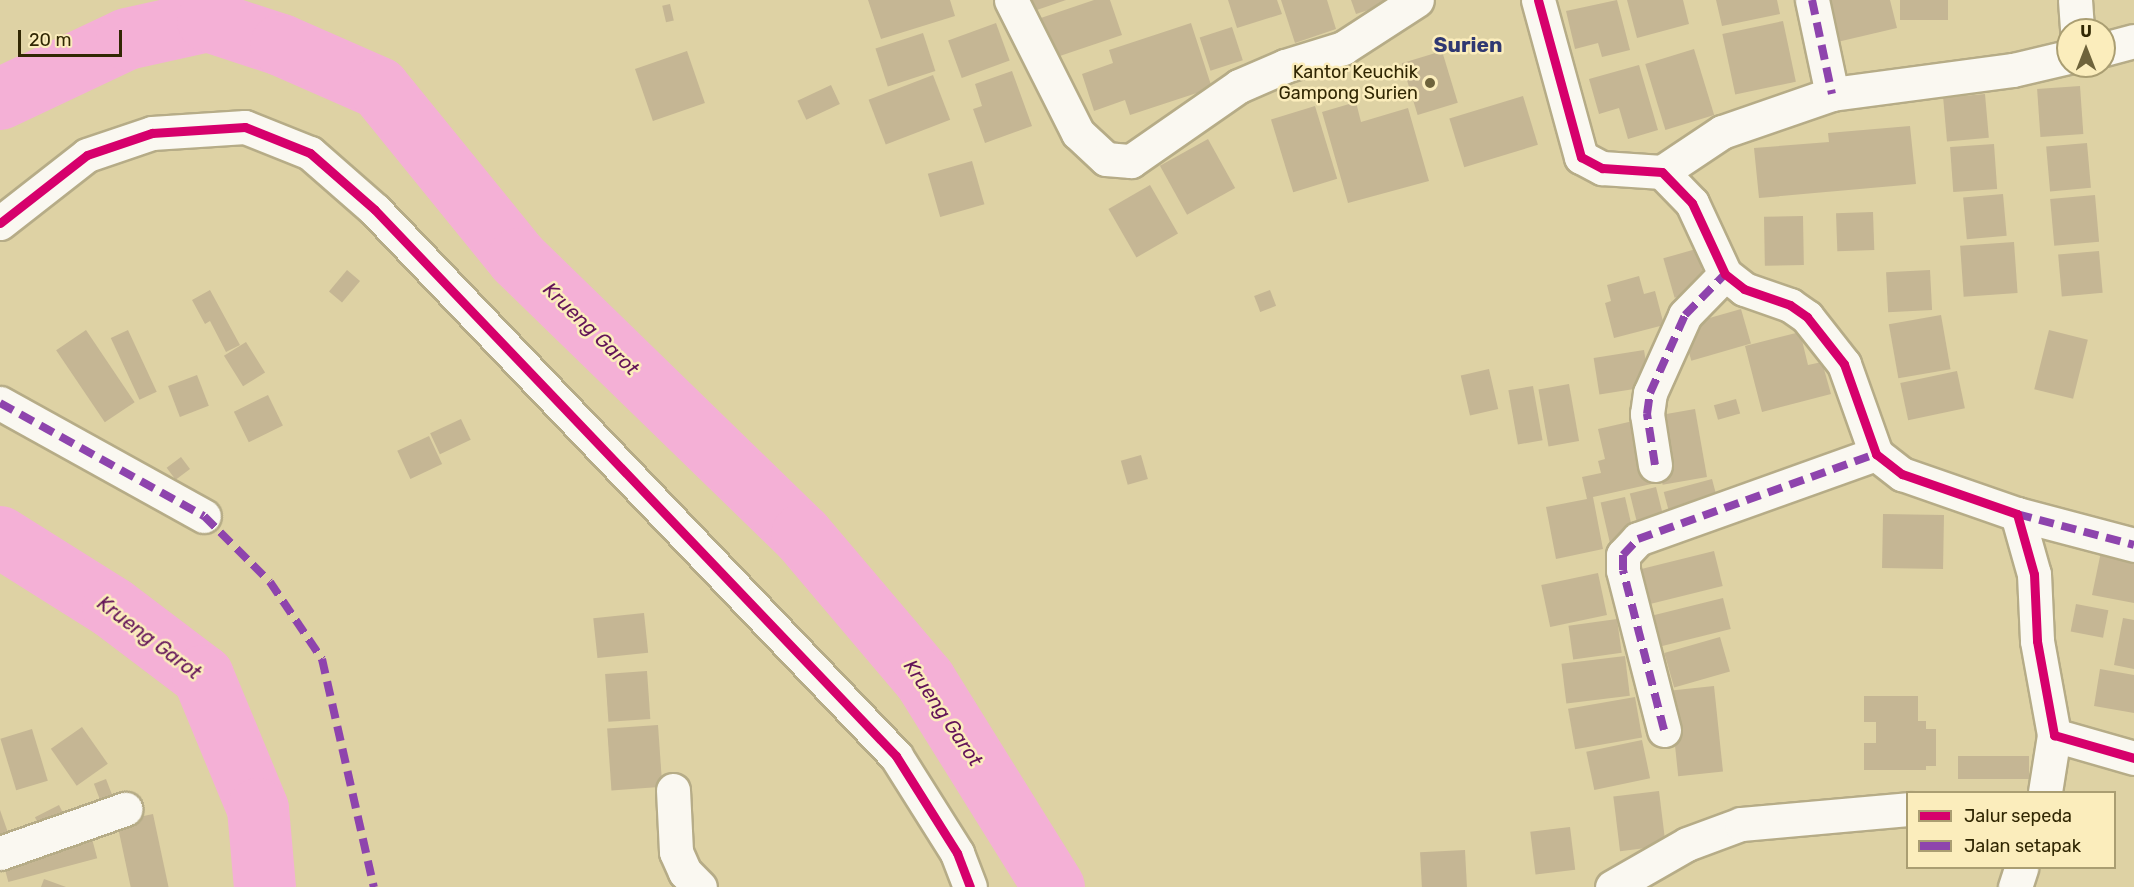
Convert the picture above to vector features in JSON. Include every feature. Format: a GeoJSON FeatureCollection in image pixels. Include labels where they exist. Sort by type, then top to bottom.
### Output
{"type":"FeatureCollection","features":[{"type":"Feature","properties":{"kind":"street"},"geometry":{"type":"LineString","coordinates":[[1011,0],[1078,133],[1106,159],[1131,161],[1239,86],[1285,66],[1343,48],[1417,0]]}},
{"type":"Feature","properties":{"kind":"street"},"geometry":{"type":"LineString","coordinates":[[1538,0],[1581,157],[1602,168],[1662,172],[1722,132],[1832,94],[2013,70],[2056,60]]}},
{"type":"Feature","properties":{"kind":"street"},"geometry":{"type":"LineString","coordinates":[[1812,0],[1832,94]]}},
{"type":"Feature","properties":{"kind":"street"},"geometry":{"type":"LineString","coordinates":[[2075,0],[2076,18]]}},
{"type":"Feature","properties":{"kind":"street"},"geometry":{"type":"LineString","coordinates":[[2116,46],[2134,41]]}},
{"type":"Feature","properties":{"kind":"street"},"geometry":{"type":"LineString","coordinates":[[0,223],[87,155],[152,133],[245,127],[310,153],[375,210],[896,756],[957,853],[970,887]]}},
{"type":"Feature","properties":{"kind":"street"},"geometry":{"type":"LineString","coordinates":[[1662,172],[1692,203],[1725,274],[1744,289],[1790,305],[1821,332],[1844,363],[1876,454],[1902,474],[2017,514],[2134,545]]}},
{"type":"Feature","properties":{"kind":"street"},"geometry":{"type":"LineString","coordinates":[[1655,465],[1647,414],[1650,393],[1685,315],[1725,274]]}},
{"type":"Feature","properties":{"kind":"street"},"geometry":{"type":"LineString","coordinates":[[0,404],[204,516]]}},
{"type":"Feature","properties":{"kind":"street"},"geometry":{"type":"LineString","coordinates":[[1664,730],[1623,570],[1623,555],[1638,539],[1876,454]]}},
{"type":"Feature","properties":{"kind":"street"},"geometry":{"type":"LineString","coordinates":[[2017,514],[2034,574],[2037,641],[2054,735],[2045,791]]}},
{"type":"Feature","properties":{"kind":"street"},"geometry":{"type":"LineString","coordinates":[[2054,735],[2134,758]]}},
{"type":"Feature","properties":{"kind":"street"},"geometry":{"type":"LineString","coordinates":[[673,789],[676,852],[685,872],[700,887]]}},
{"type":"Feature","properties":{"kind":"street"},"geometry":{"type":"LineString","coordinates":[[0,853],[125,809]]}},
{"type":"Feature","properties":{"kind":"street"},"geometry":{"type":"LineString","coordinates":[[1612,887],[1687,844],[1741,824],[1906,809]]}},
{"type":"Feature","properties":{"kind":"street"},"geometry":{"type":"LineString","coordinates":[[2014,887],[2020,869]]}},
{"type":"Feature","properties":{"kind":"building"},"geometry":{"type":"Polygon","coordinates":[[[868,0],[950,0],[955,16],[881,39],[868,0]]]}},
{"type":"Feature","properties":{"kind":"building"},"geometry":{"type":"Polygon","coordinates":[[[1031,0],[1066,0],[1034,11],[1031,0]]]}},
{"type":"Feature","properties":{"kind":"building"},"geometry":{"type":"Polygon","coordinates":[[[1094,0],[1110,0],[1122,35],[1045,61],[1032,21],[1094,0]]]}},
{"type":"Feature","properties":{"kind":"building"},"geometry":{"type":"Polygon","coordinates":[[[1228,0],[1277,0],[1282,14],[1237,28],[1228,0]]]}},
{"type":"Feature","properties":{"kind":"building"},"geometry":{"type":"Polygon","coordinates":[[[1281,0],[1327,0],[1336,29],[1295,43],[1281,0]]]}},
{"type":"Feature","properties":{"kind":"building"},"geometry":{"type":"Polygon","coordinates":[[[1351,0],[1392,0],[1393,2],[1356,14],[1351,0]]]}},
{"type":"Feature","properties":{"kind":"building"},"geometry":{"type":"Polygon","coordinates":[[[1617,0],[1630,50],[1602,57],[1598,43],[1575,49],[1566,11],[1617,0]]]}},
{"type":"Feature","properties":{"kind":"building"},"geometry":{"type":"Polygon","coordinates":[[[1627,0],[1683,0],[1689,24],[1637,38],[1627,0]]]}},
{"type":"Feature","properties":{"kind":"building"},"geometry":{"type":"Polygon","coordinates":[[[1716,0],[1777,0],[1780,14],[1722,26],[1716,0]]]}},
{"type":"Feature","properties":{"kind":"building"},"geometry":{"type":"Polygon","coordinates":[[[1823,0],[1890,0],[1897,28],[1833,43],[1823,0]]]}},
{"type":"Feature","properties":{"kind":"building"},"geometry":{"type":"Polygon","coordinates":[[[1900,0],[1948,0],[1948,20],[1900,20],[1900,0]]]}},
{"type":"Feature","properties":{"kind":"building"},"geometry":{"type":"Polygon","coordinates":[[[670,4],[674,21],[666,22],[662,6],[670,4]]]}},
{"type":"Feature","properties":{"kind":"building"},"geometry":{"type":"Polygon","coordinates":[[[1783,21],[1796,82],[1735,95],[1722,34],[1783,21]]]}},
{"type":"Feature","properties":{"kind":"building"},"geometry":{"type":"Polygon","coordinates":[[[996,23],[1010,61],[962,78],[948,40],[996,23]]]}},
{"type":"Feature","properties":{"kind":"building"},"geometry":{"type":"Polygon","coordinates":[[[1191,23],[1212,88],[1130,115],[1125,100],[1094,111],[1082,74],[1113,63],[1109,50],[1191,23]]]}},
{"type":"Feature","properties":{"kind":"building"},"geometry":{"type":"Polygon","coordinates":[[[1232,27],[1243,60],[1210,71],[1200,38],[1232,27]]]}},
{"type":"Feature","properties":{"kind":"building"},"geometry":{"type":"Polygon","coordinates":[[[923,33],[935,71],[888,86],[875,48],[923,33]]]}},
{"type":"Feature","properties":{"kind":"building"},"geometry":{"type":"Polygon","coordinates":[[[1694,49],[1714,115],[1665,130],[1645,64],[1694,49]]]}},
{"type":"Feature","properties":{"kind":"building"},"geometry":{"type":"Polygon","coordinates":[[[687,51],[705,103],[653,121],[635,69],[687,51]]]}},
{"type":"Feature","properties":{"kind":"building","name":"Kantor Keuchik Gampong Surien"},"geometry":{"type":"Polygon","coordinates":[[[1442,51],[1458,103],[1418,115],[1402,63],[1442,51]]]}},
{"type":"Feature","properties":{"kind":"building"},"geometry":{"type":"Polygon","coordinates":[[[1639,65],[1658,130],[1628,139],[1619,108],[1599,114],[1589,79],[1639,65]]]}},
{"type":"Feature","properties":{"kind":"building"},"geometry":{"type":"Polygon","coordinates":[[[1012,71],[1032,126],[985,143],[973,109],[982,106],[975,84],[1012,71]]]}},
{"type":"Feature","properties":{"kind":"building"},"geometry":{"type":"Polygon","coordinates":[[[933,75],[950,120],[886,145],[869,100],[933,75]]]}},
{"type":"Feature","properties":{"kind":"building"},"geometry":{"type":"Polygon","coordinates":[[[831,85],[840,104],[806,120],[797,101],[831,85]]]}},
{"type":"Feature","properties":{"kind":"building"},"geometry":{"type":"Polygon","coordinates":[[[2080,86],[2083,134],[2040,137],[2037,89],[2080,86]]]}},
{"type":"Feature","properties":{"kind":"building"},"geometry":{"type":"Polygon","coordinates":[[[1985,94],[1989,138],[1947,141],[1943,98],[1985,94]]]}},
{"type":"Feature","properties":{"kind":"building"},"geometry":{"type":"Polygon","coordinates":[[[1523,96],[1538,145],[1464,167],[1449,119],[1523,96]]]}},
{"type":"Feature","properties":{"kind":"building"},"geometry":{"type":"Polygon","coordinates":[[[1356,102],[1361,122],[1408,108],[1429,181],[1348,203],[1322,112],[1356,102]]]}},
{"type":"Feature","properties":{"kind":"building"},"geometry":{"type":"Polygon","coordinates":[[[1315,106],[1337,179],[1293,192],[1271,119],[1315,106]]]}},
{"type":"Feature","properties":{"kind":"building"},"geometry":{"type":"Polygon","coordinates":[[[1910,126],[1916,184],[1759,198],[1754,148],[1829,142],[1828,133],[1910,126]]]}},
{"type":"Feature","properties":{"kind":"building"},"geometry":{"type":"Polygon","coordinates":[[[1208,139],[1235,188],[1187,215],[1160,166],[1208,139]]]}},
{"type":"Feature","properties":{"kind":"building"},"geometry":{"type":"Polygon","coordinates":[[[2087,143],[2091,188],[2050,191],[2046,147],[2087,143]]]}},
{"type":"Feature","properties":{"kind":"building"},"geometry":{"type":"Polygon","coordinates":[[[1994,144],[1997,189],[1953,192],[1950,147],[1994,144]]]}},
{"type":"Feature","properties":{"kind":"building"},"geometry":{"type":"Polygon","coordinates":[[[972,161],[984,204],[940,217],[928,174],[972,161]]]}},
{"type":"Feature","properties":{"kind":"building"},"geometry":{"type":"Polygon","coordinates":[[[1150,185],[1178,233],[1136,257],[1108,209],[1150,185]]]}},
{"type":"Feature","properties":{"kind":"building"},"geometry":{"type":"Polygon","coordinates":[[[2003,194],[2007,236],[1967,239],[1963,197],[2003,194]]]}},
{"type":"Feature","properties":{"kind":"building"},"geometry":{"type":"Polygon","coordinates":[[[2095,195],[2099,242],[2054,246],[2050,199],[2095,195]]]}},
{"type":"Feature","properties":{"kind":"building"},"geometry":{"type":"Polygon","coordinates":[[[1873,212],[1874,250],[1837,251],[1836,213],[1873,212]]]}},
{"type":"Feature","properties":{"kind":"building"},"geometry":{"type":"Polygon","coordinates":[[[1803,216],[1804,265],[1765,266],[1764,217],[1803,216]]]}},
{"type":"Feature","properties":{"kind":"building"},"geometry":{"type":"Polygon","coordinates":[[[2014,242],[2018,293],[1964,297],[1960,246],[2014,242]]]}},
{"type":"Feature","properties":{"kind":"building"},"geometry":{"type":"Polygon","coordinates":[[[1696,249],[1707,288],[1675,298],[1663,258],[1696,249]]]}},
{"type":"Feature","properties":{"kind":"building"},"geometry":{"type":"Polygon","coordinates":[[[2099,251],[2103,293],[2062,296],[2058,255],[2099,251]]]}},
{"type":"Feature","properties":{"kind":"building"},"geometry":{"type":"Polygon","coordinates":[[[347,270],[360,281],[342,302],[329,291],[347,270]]]}},
{"type":"Feature","properties":{"kind":"building"},"geometry":{"type":"Polygon","coordinates":[[[1930,270],[1932,310],[1888,312],[1886,272],[1930,270]]]}},
{"type":"Feature","properties":{"kind":"building"},"geometry":{"type":"Polygon","coordinates":[[[1639,276],[1644,294],[1655,291],[1664,325],[1614,338],[1605,303],[1611,301],[1607,285],[1639,276]]]}},
{"type":"Feature","properties":{"kind":"building"},"geometry":{"type":"Polygon","coordinates":[[[210,290],[240,345],[226,352],[210,321],[205,324],[192,300],[210,290]]]}},
{"type":"Feature","properties":{"kind":"building"},"geometry":{"type":"Polygon","coordinates":[[[1270,290],[1276,306],[1260,312],[1254,296],[1270,290]]]}},
{"type":"Feature","properties":{"kind":"building"},"geometry":{"type":"Polygon","coordinates":[[[1741,309],[1751,344],[1691,361],[1681,326],[1741,309]]]}},
{"type":"Feature","properties":{"kind":"building"},"geometry":{"type":"Polygon","coordinates":[[[1941,315],[1951,369],[1898,378],[1889,324],[1941,315]]]}},
{"type":"Feature","properties":{"kind":"building"},"geometry":{"type":"Polygon","coordinates":[[[86,330],[135,402],[105,422],[56,350],[86,330]]]}},
{"type":"Feature","properties":{"kind":"building"},"geometry":{"type":"Polygon","coordinates":[[[128,330],[157,392],[140,400],[111,338],[128,330]]]}},
{"type":"Feature","properties":{"kind":"building"},"geometry":{"type":"Polygon","coordinates":[[[2049,330],[2088,340],[2073,399],[2034,389],[2049,330]]]}},
{"type":"Feature","properties":{"kind":"building"},"geometry":{"type":"Polygon","coordinates":[[[1800,332],[1808,365],[1822,362],[1831,394],[1762,412],[1745,346],[1800,332]]]}},
{"type":"Feature","properties":{"kind":"building"},"geometry":{"type":"Polygon","coordinates":[[[246,342],[265,373],[243,386],[224,356],[246,342]]]}},
{"type":"Feature","properties":{"kind":"building"},"geometry":{"type":"Polygon","coordinates":[[[1644,350],[1650,387],[1599,395],[1594,358],[1644,350]]]}},
{"type":"Feature","properties":{"kind":"building"},"geometry":{"type":"Polygon","coordinates":[[[1489,369],[1498,409],[1470,415],[1461,376],[1489,369]]]}},
{"type":"Feature","properties":{"kind":"building"},"geometry":{"type":"Polygon","coordinates":[[[1957,371],[1965,408],[1908,420],[1900,383],[1957,371]]]}},
{"type":"Feature","properties":{"kind":"building"},"geometry":{"type":"Polygon","coordinates":[[[197,375],[209,406],[180,417],[168,386],[197,375]]]}},
{"type":"Feature","properties":{"kind":"building"},"geometry":{"type":"Polygon","coordinates":[[[1569,384],[1579,441],[1549,447],[1538,389],[1569,384]]]}},
{"type":"Feature","properties":{"kind":"building"},"geometry":{"type":"Polygon","coordinates":[[[1533,386],[1543,440],[1518,445],[1508,390],[1533,386]]]}},
{"type":"Feature","properties":{"kind":"building"},"geometry":{"type":"Polygon","coordinates":[[[268,395],[283,426],[249,442],[234,412],[268,395]]]}},
{"type":"Feature","properties":{"kind":"building"},"geometry":{"type":"Polygon","coordinates":[[[1736,399],[1740,413],[1718,420],[1714,405],[1736,399]]]}},
{"type":"Feature","properties":{"kind":"building"},"geometry":{"type":"Polygon","coordinates":[[[1695,409],[1707,477],[1663,485],[1651,417],[1695,409]]]}},
{"type":"Feature","properties":{"kind":"building"},"geometry":{"type":"Polygon","coordinates":[[[461,419],[471,440],[440,454],[430,433],[461,419]]]}},
{"type":"Feature","properties":{"kind":"building"},"geometry":{"type":"Polygon","coordinates":[[[1642,419],[1656,483],[1593,497],[1603,549],[1556,559],[1546,507],[1587,499],[1582,477],[1601,473],[1598,461],[1605,459],[1598,429],[1642,419]]]}},
{"type":"Feature","properties":{"kind":"building"},"geometry":{"type":"Polygon","coordinates":[[[429,436],[442,464],[410,479],[397,451],[429,436]]]}},
{"type":"Feature","properties":{"kind":"building"},"geometry":{"type":"Polygon","coordinates":[[[1141,455],[1148,479],[1128,485],[1121,461],[1141,455]]]}},
{"type":"Feature","properties":{"kind":"building"},"geometry":{"type":"Polygon","coordinates":[[[181,457],[190,469],[176,480],[167,468],[181,457]]]}},
{"type":"Feature","properties":{"kind":"building"},"geometry":{"type":"Polygon","coordinates":[[[1712,479],[1720,508],[1671,521],[1664,492],[1712,479]]]}},
{"type":"Feature","properties":{"kind":"building"},"geometry":{"type":"Polygon","coordinates":[[[1656,487],[1666,528],[1640,534],[1630,494],[1656,487]]]}},
{"type":"Feature","properties":{"kind":"building"},"geometry":{"type":"Polygon","coordinates":[[[1625,497],[1635,540],[1611,545],[1601,503],[1625,497]]]}},
{"type":"Feature","properties":{"kind":"building"},"geometry":{"type":"Polygon","coordinates":[[[1883,514],[1944,515],[1943,569],[1882,568],[1883,514]]]}},
{"type":"Feature","properties":{"kind":"building"},"geometry":{"type":"Polygon","coordinates":[[[2102,547],[2134,553],[2134,603],[2092,595],[2102,547]]]}},
{"type":"Feature","properties":{"kind":"building"},"geometry":{"type":"Polygon","coordinates":[[[1714,551],[1723,586],[1646,605],[1637,570],[1714,551]]]}},
{"type":"Feature","properties":{"kind":"building"},"geometry":{"type":"Polygon","coordinates":[[[1598,573],[1607,615],[1550,627],[1541,585],[1598,573]]]}},
{"type":"Feature","properties":{"kind":"building"},"geometry":{"type":"Polygon","coordinates":[[[1723,598],[1731,629],[1649,649],[1641,618],[1723,598]]]}},
{"type":"Feature","properties":{"kind":"building"},"geometry":{"type":"Polygon","coordinates":[[[2076,604],[2108,610],[2103,638],[2071,631],[2076,604]]]}},
{"type":"Feature","properties":{"kind":"building"},"geometry":{"type":"Polygon","coordinates":[[[644,613],[648,653],[597,658],[593,618],[644,613]]]}},
{"type":"Feature","properties":{"kind":"building"},"geometry":{"type":"Polygon","coordinates":[[[2123,618],[2134,620],[2134,669],[2114,665],[2123,618]]]}},
{"type":"Feature","properties":{"kind":"building"},"geometry":{"type":"Polygon","coordinates":[[[1617,619],[1622,653],[1573,659],[1568,626],[1617,619]]]}},
{"type":"Feature","properties":{"kind":"building"},"geometry":{"type":"Polygon","coordinates":[[[1720,637],[1730,672],[1674,688],[1664,653],[1720,637]]]}},
{"type":"Feature","properties":{"kind":"building"},"geometry":{"type":"Polygon","coordinates":[[[1625,656],[1630,696],[1566,704],[1561,664],[1625,656]]]}},
{"type":"Feature","properties":{"kind":"building"},"geometry":{"type":"Polygon","coordinates":[[[2100,669],[2134,675],[2134,713],[2094,706],[2100,669]]]}},
{"type":"Feature","properties":{"kind":"building"},"geometry":{"type":"Polygon","coordinates":[[[647,671],[650,719],[608,722],[605,674],[647,671]]]}},
{"type":"Feature","properties":{"kind":"building"},"geometry":{"type":"Polygon","coordinates":[[[1714,686],[1723,772],[1678,776],[1669,691],[1714,686]]]}},
{"type":"Feature","properties":{"kind":"building"},"geometry":{"type":"Polygon","coordinates":[[[1864,696],[1918,696],[1918,721],[1926,721],[1926,729],[1936,729],[1936,766],[1926,766],[1926,770],[1864,770],[1864,743],[1876,743],[1876,722],[1864,722],[1864,696]]]}},
{"type":"Feature","properties":{"kind":"building"},"geometry":{"type":"Polygon","coordinates":[[[1635,697],[1642,737],[1575,749],[1568,709],[1635,697]]]}},
{"type":"Feature","properties":{"kind":"building"},"geometry":{"type":"Polygon","coordinates":[[[658,725],[662,787],[611,790],[607,729],[658,725]]]}},
{"type":"Feature","properties":{"kind":"building"},"geometry":{"type":"Polygon","coordinates":[[[82,727],[108,764],[77,786],[51,749],[82,727]]]}},
{"type":"Feature","properties":{"kind":"building"},"geometry":{"type":"Polygon","coordinates":[[[32,729],[48,781],[16,790],[0,739],[32,729]]]}},
{"type":"Feature","properties":{"kind":"building"},"geometry":{"type":"Polygon","coordinates":[[[1642,740],[1650,778],[1594,790],[1586,752],[1642,740]]]}},
{"type":"Feature","properties":{"kind":"building"},"geometry":{"type":"Polygon","coordinates":[[[1958,756],[2029,756],[2029,779],[1958,779],[1958,756]]]}},
{"type":"Feature","properties":{"kind":"building"},"geometry":{"type":"Polygon","coordinates":[[[106,779],[113,797],[101,801],[94,784],[106,779]]]}},
{"type":"Feature","properties":{"kind":"building"},"geometry":{"type":"Polygon","coordinates":[[[1659,791],[1666,846],[1620,851],[1613,797],[1659,791]]]}},
{"type":"Feature","properties":{"kind":"building"},"geometry":{"type":"Polygon","coordinates":[[[59,805],[67,821],[43,833],[35,817],[59,805]]]}},
{"type":"Feature","properties":{"kind":"building"},"geometry":{"type":"Polygon","coordinates":[[[0,810],[11,841],[0,845],[0,810]]]}},
{"type":"Feature","properties":{"kind":"building"},"geometry":{"type":"Polygon","coordinates":[[[153,814],[169,887],[131,887],[117,822],[153,814]]]}},
{"type":"Feature","properties":{"kind":"building"},"geometry":{"type":"Polygon","coordinates":[[[1570,827],[1575,870],[1536,875],[1530,832],[1570,827]]]}},
{"type":"Feature","properties":{"kind":"building"},"geometry":{"type":"Polygon","coordinates":[[[91,835],[97,858],[8,882],[2,859],[91,835]]]}},
{"type":"Feature","properties":{"kind":"building"},"geometry":{"type":"Polygon","coordinates":[[[1465,850],[1467,887],[1422,887],[1420,852],[1465,850]]]}},
{"type":"Feature","properties":{"kind":"building"},"geometry":{"type":"Polygon","coordinates":[[[44,879],[66,887],[41,887],[44,879]]]}},
{"type":"Feature","properties":{"kind":"waterway","name":"Krueng Garot"},"geometry":{"type":"LineString","coordinates":[[0,99],[127,39],[208,21],[281,45],[379,88],[518,259],[802,535],[925,680],[1054,887]]}},
{"type":"Feature","properties":{"kind":"waterway","name":"Krueng Garot"},"geometry":{"type":"LineString","coordinates":[[0,537],[113,608],[203,676],[258,809],[265,887]]}},
{"type":"Feature","properties":{"kind":"marked path"},"geometry":{"type":"LineString","coordinates":[[1812,0],[1832,94]]}},
{"type":"Feature","properties":{"kind":"marked path"},"geometry":{"type":"LineString","coordinates":[[1655,465],[1647,414],[1650,393],[1685,315],[1725,274]]}},
{"type":"Feature","properties":{"kind":"marked path"},"geometry":{"type":"LineString","coordinates":[[0,403],[204,516],[270,582],[322,659],[374,887]]}},
{"type":"Feature","properties":{"kind":"marked path"},"geometry":{"type":"LineString","coordinates":[[1664,730],[1623,570],[1623,555],[1638,539],[1876,454]]}},
{"type":"Feature","properties":{"kind":"marked path"},"geometry":{"type":"LineString","coordinates":[[2017,514],[2134,545]]}},
{"type":"Feature","properties":{"kind":"cycle path"},"geometry":{"type":"LineString","coordinates":[[1538,0],[1581,157],[1602,168],[1662,172],[1692,203],[1725,274],[1744,289],[1790,305],[1807,317],[1844,364],[1876,454],[1902,474],[2017,514],[2034,574],[2037,641],[2054,735],[2134,758]]}},
{"type":"Feature","properties":{"kind":"cycle path"},"geometry":{"type":"LineString","coordinates":[[0,223],[87,155],[152,133],[245,127],[310,153],[375,210],[896,756],[957,853],[970,887]]}},
{"type":"Feature","properties":{"kind":"place","name":"Kantor Keuchik Gampong Surien"},"geometry":{"type":"Point","coordinates":[1430,83]}},
{"type":"Feature","properties":{"kind":"district","name":"Surien"},"geometry":{"type":"Point","coordinates":[1468,45]}}]}
